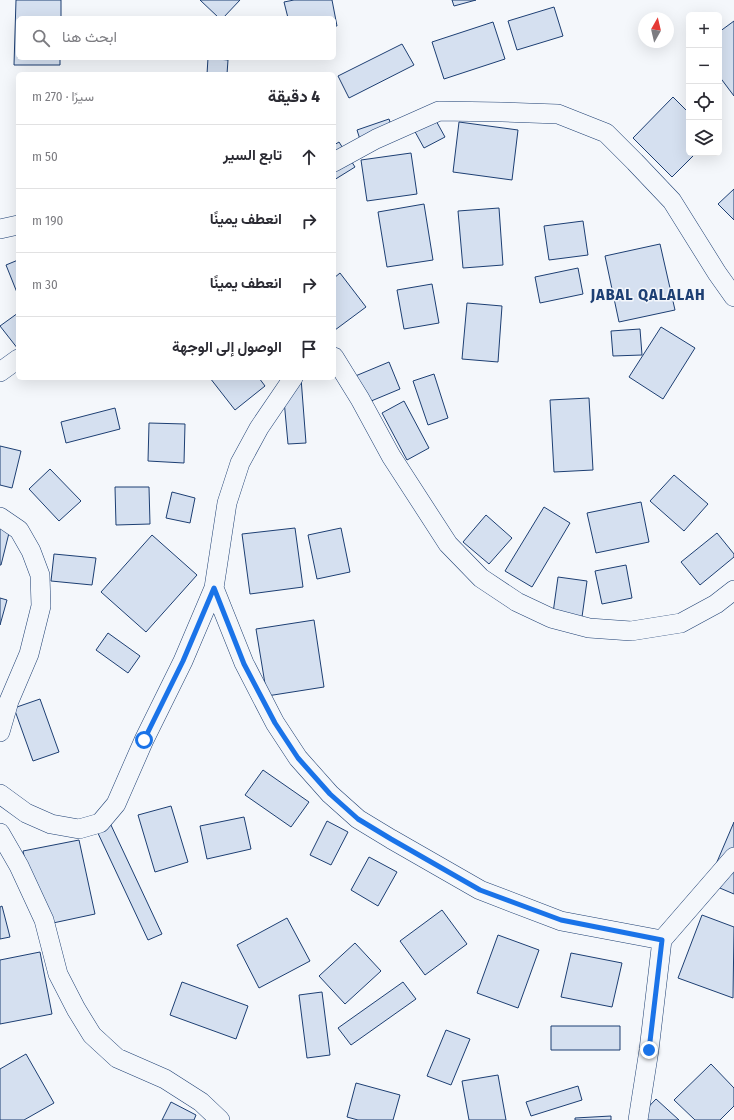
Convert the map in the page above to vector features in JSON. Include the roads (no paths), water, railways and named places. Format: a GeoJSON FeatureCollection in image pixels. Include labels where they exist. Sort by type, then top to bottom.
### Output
{"type":"FeatureCollection","features":[{"type":"Feature","properties":{"kind":"street"},"geometry":{"type":"LineString","coordinates":[[336,161],[376,139],[439,111],[558,114],[606,133],[635,162],[672,201],[717,273],[734,297]]}},
{"type":"Feature","properties":{"kind":"street"},"geometry":{"type":"LineString","coordinates":[[0,229],[16,225]]}},
{"type":"Feature","properties":{"kind":"street"},"geometry":{"type":"LineString","coordinates":[[0,372],[16,360]]}},
{"type":"Feature","properties":{"kind":"street"},"geometry":{"type":"LineString","coordinates":[[336,360],[360,399],[391,456],[448,544],[481,578],[517,602],[551,618],[589,628],[631,631],[681,623],[716,604],[734,590]]}},
{"type":"Feature","properties":{"kind":"street"},"geometry":{"type":"LineString","coordinates":[[0,794],[26,814],[51,824],[80,829],[100,823],[116,804],[144,740],[183,661],[214,588],[227,503],[240,463],[259,428],[292,380]]}},
{"type":"Feature","properties":{"kind":"street"},"geometry":{"type":"LineString","coordinates":[[0,516],[19,530],[31,551],[40,575],[41,606],[29,654],[10,701],[0,732]]}},
{"type":"Feature","properties":{"kind":"street"},"geometry":{"type":"LineString","coordinates":[[214,588],[244,664],[275,723],[298,758],[330,794],[358,819],[480,890],[561,920],[662,940]]}},
{"type":"Feature","properties":{"kind":"street"},"geometry":{"type":"LineString","coordinates":[[0,832],[19,866],[44,920],[58,974],[76,1009],[92,1035],[117,1058],[165,1079],[201,1102],[220,1120]]}},
{"type":"Feature","properties":{"kind":"street"},"geometry":{"type":"LineString","coordinates":[[638,1120],[649,1050],[662,940],[734,857]]}},
{"type":"Feature","properties":{"kind":"district","name":"JABAL QALALAH"},"geometry":{"type":"Point","coordinates":[648,294]}}]}
